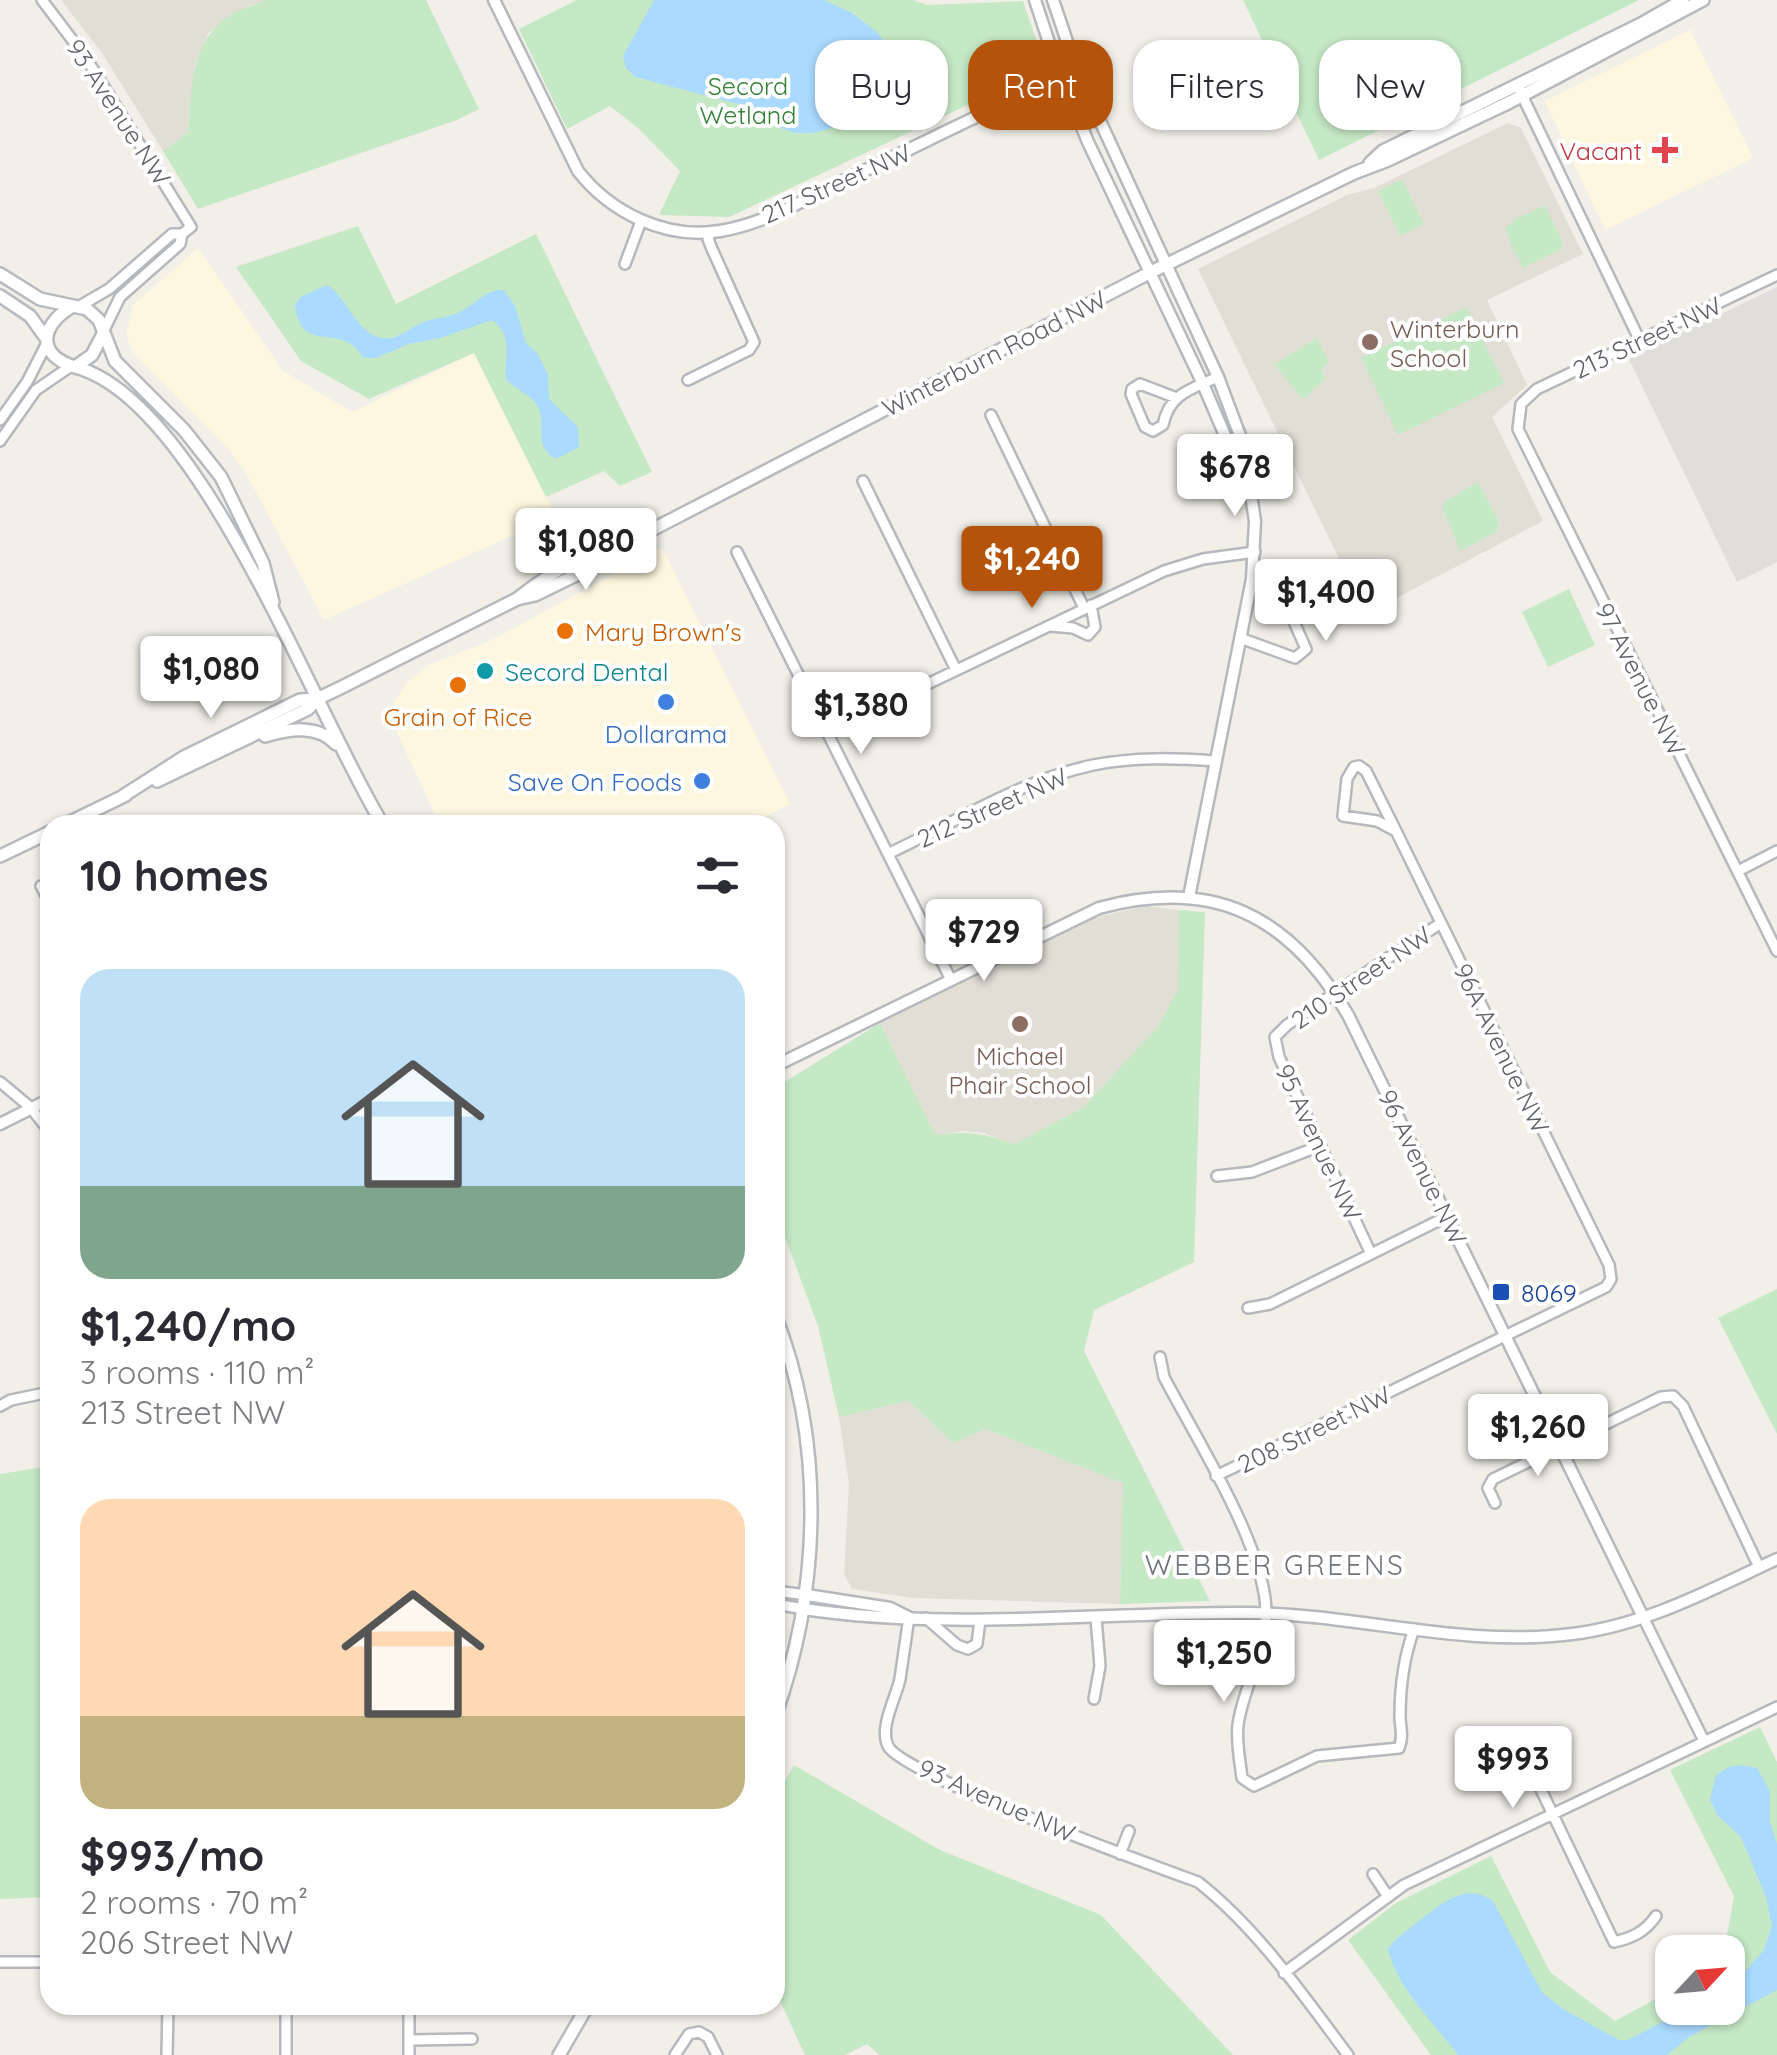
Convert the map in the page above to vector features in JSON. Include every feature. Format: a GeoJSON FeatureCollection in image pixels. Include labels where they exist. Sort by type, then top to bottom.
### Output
{"type":"FeatureCollection","features":[{"type":"Feature","properties":{"kind":"main road","name":"Winterburn Road NW"},"geometry":{"type":"LineString","coordinates":[[85,815],[308,709],[317,699],[517,599],[535,595],[617,556],[627,543],[1150,272],[1388,160],[1682,0]]}},
{"type":"Feature","properties":{"kind":"main road","name":"Winterburn Road NW"},"geometry":{"type":"LineString","coordinates":[[1520,90],[1704,0]]}},
{"type":"Feature","properties":{"kind":"main road"},"geometry":{"type":"LineString","coordinates":[[0,274],[40,299],[94,313],[115,360],[184,430],[221,477],[263,563],[277,616]]}},
{"type":"Feature","properties":{"kind":"main road"},"geometry":{"type":"LineString","coordinates":[[0,296],[30,316],[56,359],[112,382],[180,454],[232,534],[277,616],[378,815]]}},
{"type":"Feature","properties":{"kind":"main road"},"geometry":{"type":"LineString","coordinates":[[46,341],[54,320],[74,307]]}},
{"type":"Feature","properties":{"kind":"main road"},"geometry":{"type":"LineString","coordinates":[[73,367],[92,356],[104,332]]}},
{"type":"Feature","properties":{"kind":"main road","name":"Winterburn Road NW"},"geometry":{"type":"LineString","coordinates":[[124,796],[184,757],[300,700],[317,699]]}},
{"type":"Feature","properties":{"kind":"main road"},"geometry":{"type":"LineString","coordinates":[[226,748],[269,734],[305,730],[324,734],[345,755]]}},
{"type":"Feature","properties":{"kind":"main road"},"geometry":{"type":"LineString","coordinates":[[0,856],[40,837]]}},
{"type":"Feature","properties":{"kind":"main road"},"geometry":{"type":"LineString","coordinates":[[785,1347],[808,1455],[811,1504],[804,1609],[785,1683]]}},
{"type":"Feature","properties":{"kind":"main road"},"geometry":{"type":"LineString","coordinates":[[559,2055],[582,2015]]}},
{"type":"Feature","properties":{"kind":"street","name":"93 Avenue NW"},"geometry":{"type":"LineString","coordinates":[[42,0],[86,58],[192,227],[182,234]]}},
{"type":"Feature","properties":{"kind":"street"},"geometry":{"type":"LineString","coordinates":[[494,0],[578,171],[603,198],[641,222],[626,264]]}},
{"type":"Feature","properties":{"kind":"street"},"geometry":{"type":"LineString","coordinates":[[1035,0],[1049,40]]}},
{"type":"Feature","properties":{"kind":"street"},"geometry":{"type":"LineString","coordinates":[[1053,0],[1067,40]]}},
{"type":"Feature","properties":{"kind":"street"},"geometry":{"type":"LineString","coordinates":[[1520,90],[1640,341]]}},
{"type":"Feature","properties":{"kind":"street","name":"217 Street NW"},"geometry":{"type":"LineString","coordinates":[[641,222],[710,232],[783,210],[968,122]]}},
{"type":"Feature","properties":{"kind":"street"},"geometry":{"type":"LineString","coordinates":[[1086,130],[1238,466],[1249,482]]}},
{"type":"Feature","properties":{"kind":"street"},"geometry":{"type":"LineString","coordinates":[[1104,130],[1218,377],[1251,465],[1249,482],[1255,521],[1252,579],[1189,896]]}},
{"type":"Feature","properties":{"kind":"street"},"geometry":{"type":"LineString","coordinates":[[688,380],[754,346],[708,239],[710,232]]}},
{"type":"Feature","properties":{"kind":"street"},"geometry":{"type":"LineString","coordinates":[[74,307],[109,289],[172,234],[182,234],[180,244],[120,298],[104,332]]}},
{"type":"Feature","properties":{"kind":"street","name":"213 Street NW"},"geometry":{"type":"LineString","coordinates":[[1521,404],[1537,389],[1777,275]]}},
{"type":"Feature","properties":{"kind":"street"},"geometry":{"type":"LineString","coordinates":[[0,420],[28,382],[46,341]]}},
{"type":"Feature","properties":{"kind":"street"},"geometry":{"type":"LineString","coordinates":[[0,441],[36,390],[73,367]]}},
{"type":"Feature","properties":{"kind":"street"},"geometry":{"type":"LineString","coordinates":[[1174,397],[1140,384],[1132,388],[1131,394],[1145,427],[1153,431],[1163,425],[1165,411],[1174,397],[1218,377]]}},
{"type":"Feature","properties":{"kind":"street","name":"97 Avenue NW"},"geometry":{"type":"LineString","coordinates":[[1521,404],[1518,428],[1777,950]]}},
{"type":"Feature","properties":{"kind":"street"},"geometry":{"type":"LineString","coordinates":[[991,415],[1095,627],[1088,634],[1046,626]]}},
{"type":"Feature","properties":{"kind":"street"},"geometry":{"type":"LineString","coordinates":[[863,482],[956,670]]}},
{"type":"Feature","properties":{"kind":"street"},"geometry":{"type":"LineString","coordinates":[[738,552],[950,978]]}},
{"type":"Feature","properties":{"kind":"street"},"geometry":{"type":"LineString","coordinates":[[828,732],[1184,564],[1254,552]]}},
{"type":"Feature","properties":{"kind":"street"},"geometry":{"type":"LineString","coordinates":[[1240,638],[1295,658],[1306,649],[1280,590],[1252,579]]}},
{"type":"Feature","properties":{"kind":"street","name":"212 Street NW"},"geometry":{"type":"LineString","coordinates":[[888,854],[1030,786],[1092,766],[1142,758],[1216,762]]}},
{"type":"Feature","properties":{"kind":"street","name":"96A Avenue NW"},"geometry":{"type":"LineString","coordinates":[[1396,831],[1377,822],[1343,816],[1347,779],[1354,767],[1366,771],[1396,831],[1609,1265]]}},
{"type":"Feature","properties":{"kind":"street"},"geometry":{"type":"LineString","coordinates":[[1738,870],[1777,851]]}},
{"type":"Feature","properties":{"kind":"street","name":"96 Avenue NW"},"geometry":{"type":"LineString","coordinates":[[785,1061],[1099,908],[1148,896],[1189,896],[1234,909],[1286,937],[1322,973],[1336,995],[1704,1741]]}},
{"type":"Feature","properties":{"kind":"street","name":"210 Street NW"},"geometry":{"type":"LineString","coordinates":[[1280,1030],[1441,923]]}},
{"type":"Feature","properties":{"kind":"street","name":"95 Avenue NW"},"geometry":{"type":"LineString","coordinates":[[1280,1030],[1275,1037],[1279,1057],[1371,1254]]}},
{"type":"Feature","properties":{"kind":"street"},"geometry":{"type":"LineString","coordinates":[[0,1082],[40,1120]]}},
{"type":"Feature","properties":{"kind":"street"},"geometry":{"type":"LineString","coordinates":[[0,1124],[40,1103]]}},
{"type":"Feature","properties":{"kind":"street"},"geometry":{"type":"LineString","coordinates":[[1217,1176],[1252,1172],[1320,1146]]}},
{"type":"Feature","properties":{"kind":"street"},"geometry":{"type":"LineString","coordinates":[[1248,1308],[1270,1304],[1448,1216]]}},
{"type":"Feature","properties":{"kind":"street","name":"208 Street NW"},"geometry":{"type":"LineString","coordinates":[[1216,1476],[1606,1287],[1611,1279],[1609,1265]]}},
{"type":"Feature","properties":{"kind":"street"},"geometry":{"type":"LineString","coordinates":[[1160,1356],[1164,1377],[1258,1564],[1266,1614],[1260,1651],[1238,1723],[1242,1778],[1254,1786],[1317,1756],[1399,1748],[1403,1738],[1401,1686],[1405,1653],[1414,1628]]}},
{"type":"Feature","properties":{"kind":"street"},"geometry":{"type":"LineString","coordinates":[[0,1406],[40,1394]]}},
{"type":"Feature","properties":{"kind":"street"},"geometry":{"type":"LineString","coordinates":[[1495,1503],[1488,1488],[1490,1482],[1661,1397],[1673,1396],[1683,1406],[1759,1567]]}},
{"type":"Feature","properties":{"kind":"street"},"geometry":{"type":"LineString","coordinates":[[785,1606],[888,1620],[1266,1614],[1502,1636],[1556,1635],[1608,1628],[1682,1604],[1777,1559]]}},
{"type":"Feature","properties":{"kind":"street"},"geometry":{"type":"LineString","coordinates":[[785,1592],[890,1608],[909,1618]]}},
{"type":"Feature","properties":{"kind":"street","name":"93 Avenue NW"},"geometry":{"type":"LineString","coordinates":[[909,1618],[899,1682],[887,1724],[886,1742],[891,1752],[980,1797],[1198,1882],[1223,1902],[1348,2055]]}},
{"type":"Feature","properties":{"kind":"street"},"geometry":{"type":"LineString","coordinates":[[926,1618],[957,1645],[968,1649],[977,1644],[980,1620]]}},
{"type":"Feature","properties":{"kind":"street"},"geometry":{"type":"LineString","coordinates":[[1094,1699],[1100,1666],[1096,1618]]}},
{"type":"Feature","properties":{"kind":"street"},"geometry":{"type":"LineString","coordinates":[[1284,1974],[1387,1895],[1777,1707]]}},
{"type":"Feature","properties":{"kind":"street"},"geometry":{"type":"LineString","coordinates":[[1533,1774],[1614,1942],[1632,1938],[1648,1928],[1656,1916]]}},
{"type":"Feature","properties":{"kind":"street"},"geometry":{"type":"LineString","coordinates":[[1120,1854],[1129,1832]]}},
{"type":"Feature","properties":{"kind":"street"},"geometry":{"type":"LineString","coordinates":[[1373,1874],[1387,1895]]}},
{"type":"Feature","properties":{"kind":"street"},"geometry":{"type":"LineString","coordinates":[[0,1962],[40,1962]]}},
{"type":"Feature","properties":{"kind":"street"},"geometry":{"type":"LineString","coordinates":[[167,2055],[168,2015]]}},
{"type":"Feature","properties":{"kind":"street"},"geometry":{"type":"LineString","coordinates":[[286,2015],[286,2055]]}},
{"type":"Feature","properties":{"kind":"street"},"geometry":{"type":"LineString","coordinates":[[409,2015],[409,2055]]}},
{"type":"Feature","properties":{"kind":"street"},"geometry":{"type":"LineString","coordinates":[[675,2055],[688,2034],[699,2032],[708,2036],[717,2055]]}},
{"type":"Feature","properties":{"kind":"street"},"geometry":{"type":"LineString","coordinates":[[410,2040],[472,2039]]}},
{"type":"Feature","properties":{"kind":"shaded area"},"geometry":{"type":"Polygon","coordinates":[[[61,0],[267,1],[248,6],[208,34],[195,65],[188,133],[163,151],[102,53],[61,0]]]}},
{"type":"Feature","properties":{"kind":"shaded area"},"geometry":{"type":"Polygon","coordinates":[[[1690,30],[1753,158],[1605,230],[1545,101],[1690,30]]]}},
{"type":"Feature","properties":{"kind":"shaded area","name":"Winterburn School"},"geometry":{"type":"Polygon","coordinates":[[[1508,123],[1521,128],[1583,254],[1487,300],[1527,385],[1492,417],[1543,521],[1366,614],[1198,269],[1347,195],[1374,188],[1508,123]]]}},
{"type":"Feature","properties":{"kind":"shaded area"},"geometry":{"type":"Polygon","coordinates":[[[198,248],[283,371],[352,412],[474,353],[556,516],[324,620],[245,471],[132,351],[126,334],[133,305],[198,248]]]}},
{"type":"Feature","properties":{"kind":"shaded area"},"geometry":{"type":"Polygon","coordinates":[[[1777,287],[1777,562],[1737,582],[1629,359],[1777,287]]]}},
{"type":"Feature","properties":{"kind":"shaded area"},"geometry":{"type":"Polygon","coordinates":[[[662,548],[790,804],[769,815],[435,815],[394,726],[390,709],[407,682],[429,665],[492,640],[662,548]]]}},
{"type":"Feature","properties":{"kind":"shaded area","name":"Michael Phair School"},"geometry":{"type":"Polygon","coordinates":[[[1146,906],[1179,910],[1178,989],[1159,1025],[1129,1061],[1084,1107],[1014,1145],[984,1133],[935,1135],[880,1023],[1097,917],[1146,906]]]}},
{"type":"Feature","properties":{"kind":"shaded area"},"geometry":{"type":"Polygon","coordinates":[[[908,1401],[953,1443],[985,1429],[1123,1483],[1120,1604],[913,1598],[852,1589],[844,1574],[849,1484],[839,1417],[908,1401]]]}},
{"type":"Feature","properties":{"kind":"green space"},"geometry":{"type":"Polygon","coordinates":[[[266,0],[426,0],[479,109],[198,209],[163,151],[188,133],[195,68],[207,39],[230,15],[266,0]]]}},
{"type":"Feature","properties":{"kind":"green space","name":"Secord Wetland"},"geometry":{"type":"Polygon","coordinates":[[[577,0],[912,0],[928,5],[1023,1],[1036,40],[968,40],[968,105],[948,114],[948,40],[815,40],[815,130],[914,130],[729,217],[659,215],[680,171],[610,106],[567,129],[519,29],[577,0]]]}},
{"type":"Feature","properties":{"kind":"green space"},"geometry":{"type":"Polygon","coordinates":[[[1243,0],[1639,0],[1461,89],[1461,40],[1319,40],[1319,130],[1379,130],[1319,160],[1299,118],[1299,40],[1262,40],[1243,0]]]}},
{"type":"Feature","properties":{"kind":"green space"},"geometry":{"type":"Polygon","coordinates":[[[1402,179],[1424,224],[1400,236],[1378,191],[1402,179]]]}},
{"type":"Feature","properties":{"kind":"green space"},"geometry":{"type":"Polygon","coordinates":[[[1545,205],[1563,243],[1560,250],[1523,268],[1506,227],[1545,205]]]}},
{"type":"Feature","properties":{"kind":"green space"},"geometry":{"type":"Polygon","coordinates":[[[358,226],[396,304],[536,234],[652,472],[620,486],[604,471],[546,497],[474,353],[369,399],[301,361],[236,267],[358,226]]]}},
{"type":"Feature","properties":{"kind":"green space"},"geometry":{"type":"Polygon","coordinates":[[[1467,307],[1504,383],[1398,435],[1361,358],[1467,307]]]}},
{"type":"Feature","properties":{"kind":"green space"},"geometry":{"type":"Polygon","coordinates":[[[1317,338],[1329,362],[1321,370],[1326,378],[1303,400],[1274,364],[1317,338]]]}},
{"type":"Feature","properties":{"kind":"green space"},"geometry":{"type":"Polygon","coordinates":[[[1478,482],[1500,523],[1496,532],[1460,551],[1442,507],[1478,482]]]}},
{"type":"Feature","properties":{"kind":"green space"},"geometry":{"type":"Polygon","coordinates":[[[1569,589],[1595,645],[1548,667],[1522,612],[1569,589]]]}},
{"type":"Feature","properties":{"kind":"green space"},"geometry":{"type":"Polygon","coordinates":[[[1179,910],[1205,912],[1194,1262],[1094,1310],[1084,1351],[1210,1601],[1120,1604],[1123,1483],[985,1429],[953,1443],[908,1401],[839,1417],[818,1326],[785,1237],[785,1082],[880,1023],[935,1135],[975,1134],[1014,1144],[1084,1107],[1159,1025],[1178,989],[1179,910]]]}},
{"type":"Feature","properties":{"kind":"green space"},"geometry":{"type":"Polygon","coordinates":[[[1777,1289],[1777,1434],[1718,1318],[1777,1289]]]}},
{"type":"Feature","properties":{"kind":"green space"},"geometry":{"type":"Polygon","coordinates":[[[40,1468],[40,1897],[0,1899],[0,1474],[40,1468]]]}},
{"type":"Feature","properties":{"kind":"green space"},"geometry":{"type":"Polygon","coordinates":[[[1760,1727],[1777,1762],[1777,2055],[1431,2055],[1348,1940],[1396,1903],[1491,1856],[1550,1972],[1615,2021],[1655,1999],[1655,2025],[1745,2025],[1745,1935],[1727,1935],[1734,1896],[1670,1770],[1760,1727]]]}},
{"type":"Feature","properties":{"kind":"green space"},"geometry":{"type":"Polygon","coordinates":[[[794,1765],[940,1850],[1101,1915],[1233,2055],[880,2055],[867,2044],[845,2055],[805,2055],[785,2012],[785,1781],[794,1765]]]}},
{"type":"Feature","properties":{"kind":"water"},"geometry":{"type":"Polygon","coordinates":[[[654,0],[824,0],[852,13],[883,40],[815,40],[815,130],[824,130],[814,133],[795,133],[738,104],[635,77],[626,68],[623,56],[654,0]]]}},
{"type":"Feature","properties":{"kind":"water"},"geometry":{"type":"Polygon","coordinates":[[[327,285],[361,326],[382,338],[395,337],[426,321],[454,315],[487,294],[504,290],[515,306],[526,343],[537,353],[548,374],[549,399],[578,427],[579,447],[556,459],[544,448],[538,407],[506,379],[506,340],[492,320],[409,344],[376,358],[364,358],[344,341],[310,333],[298,319],[295,305],[301,297],[327,285]]]}},
{"type":"Feature","properties":{"kind":"water"},"geometry":{"type":"Polygon","coordinates":[[[1729,1767],[1757,1768],[1770,1791],[1770,1822],[1777,1844],[1777,1990],[1745,2007],[1745,1972],[1764,1950],[1772,1926],[1766,1897],[1741,1837],[1718,1816],[1710,1800],[1716,1775],[1729,1767]]]}},
{"type":"Feature","properties":{"kind":"water"},"geometry":{"type":"Polygon","coordinates":[[[1483,1895],[1493,1901],[1542,1992],[1563,2009],[1619,2040],[1628,2040],[1657,2025],[1711,2025],[1667,2055],[1458,2055],[1408,1992],[1388,1949],[1402,1934],[1454,1897],[1483,1895]]]}},
{"type":"Feature","properties":{"kind":"place","name":"Vacant"},"geometry":{"type":"Point","coordinates":[1665,150]}},
{"type":"Feature","properties":{"kind":"place","name":"Winterburn School"},"geometry":{"type":"Point","coordinates":[1370,342]}},
{"type":"Feature","properties":{"kind":"place","name":"Mary Brown's"},"geometry":{"type":"Point","coordinates":[565,631]}},
{"type":"Feature","properties":{"kind":"place","name":"Secord Dental"},"geometry":{"type":"Point","coordinates":[485,671]}},
{"type":"Feature","properties":{"kind":"place","name":"Grain of Rice"},"geometry":{"type":"Point","coordinates":[458,685]}},
{"type":"Feature","properties":{"kind":"place","name":"Dollarama"},"geometry":{"type":"Point","coordinates":[666,702]}},
{"type":"Feature","properties":{"kind":"place","name":"Save On Foods"},"geometry":{"type":"Point","coordinates":[702,781]}},
{"type":"Feature","properties":{"kind":"place","name":"Michael Phair School"},"geometry":{"type":"Point","coordinates":[1020,1024]}},
{"type":"Feature","properties":{"kind":"place","name":"8069"},"geometry":{"type":"Point","coordinates":[1501,1292]}},
{"type":"Feature","properties":{"kind":"district","name":"WEBBER GREENS"},"geometry":{"type":"Point","coordinates":[1275,1564]}}]}
